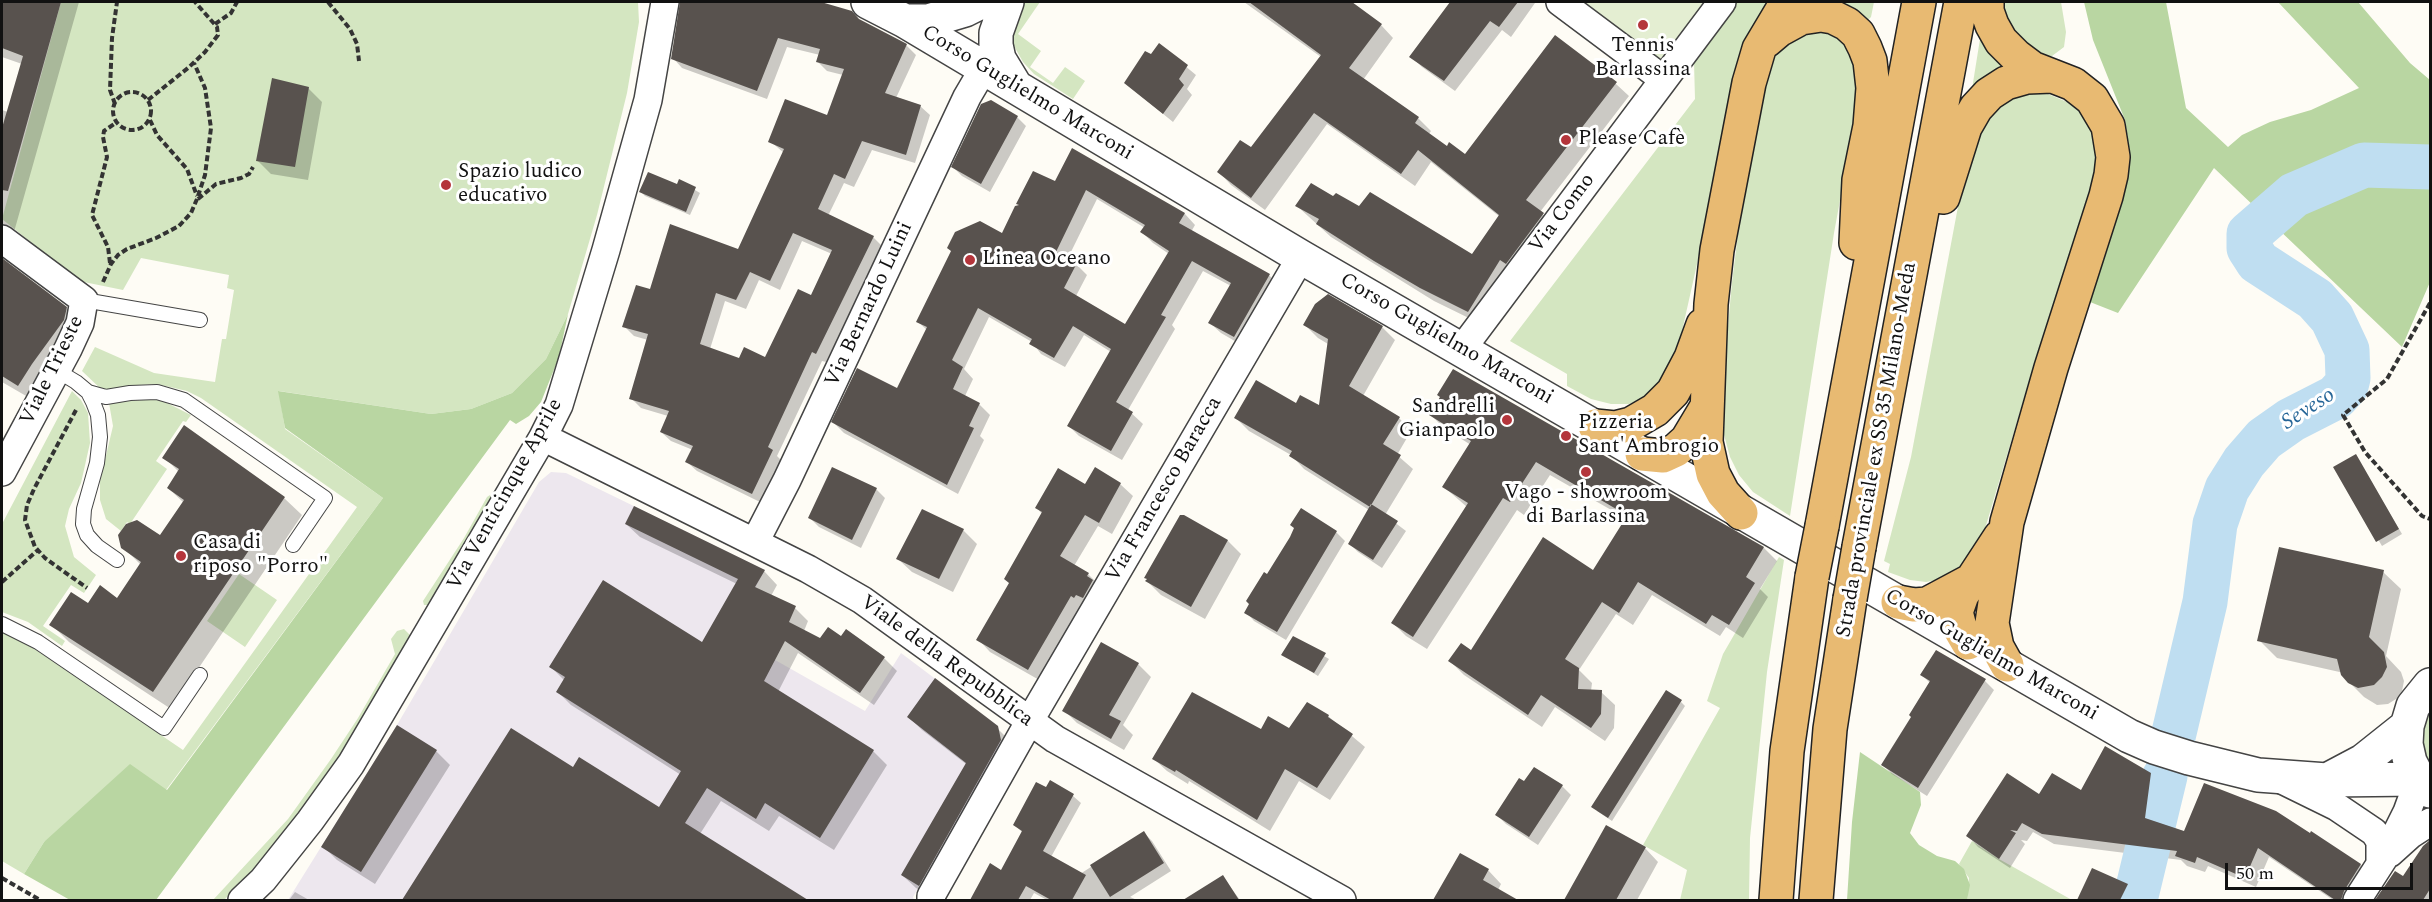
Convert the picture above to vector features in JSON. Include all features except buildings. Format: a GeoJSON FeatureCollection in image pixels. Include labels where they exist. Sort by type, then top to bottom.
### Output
{"type":"FeatureCollection","features":[{"type":"Feature","properties":{"kind":"highway"},"geometry":{"type":"LineString","coordinates":[[1742,513],[1723,493],[1713,474],[1706,442],[1705,410],[1711,304],[1717,250],[1749,83],[1759,49],[1787,2]]}},
{"type":"Feature","properties":{"kind":"highway","name":"Strada provinciale ex SS 35 Milano-Meda"},"geometry":{"type":"LineString","coordinates":[[1776,900],[1787,751],[1812,577],[1919,2]]}},
{"type":"Feature","properties":{"kind":"highway","name":"Strada provinciale ex SS 35 Milano-Meda"},"geometry":{"type":"LineString","coordinates":[[1816,900],[1829,739],[1858,547],[1961,2]]}},
{"type":"Feature","properties":{"kind":"highway"},"geometry":{"type":"LineString","coordinates":[[1987,2],[1992,25],[2001,41],[2032,68],[2073,84],[2092,99],[2101,112],[2111,140],[2111,175],[2051,368],[2007,522],[1996,545],[1983,590],[1997,647],[2007,665]]}},
{"type":"Feature","properties":{"kind":"highway"},"geometry":{"type":"LineString","coordinates":[[1759,49],[1779,30],[1801,18],[1821,15],[1833,17],[1847,24],[1858,34],[1870,61],[1873,88],[1870,126],[1859,191],[1856,271],[1858,327]]}},
{"type":"Feature","properties":{"kind":"highway"},"geometry":{"type":"LineString","coordinates":[[1899,336],[1959,144],[1976,108],[1989,94],[2006,83],[2027,77],[2052,76]]}},
{"type":"Feature","properties":{"kind":"highway"},"geometry":{"type":"LineString","coordinates":[[1595,426],[1615,428],[1631,424],[1655,410],[1673,392],[1691,358],[1711,304]]}},
{"type":"Feature","properties":{"kind":"highway"},"geometry":{"type":"LineString","coordinates":[[1655,410],[1648,431],[1653,459],[1676,450],[1687,440],[1705,410]]}},
{"type":"Feature","properties":{"kind":"highway"},"geometry":{"type":"LineString","coordinates":[[1898,602],[1914,605],[1927,604],[1983,590]]}},
{"type":"Feature","properties":{"kind":"highway"},"geometry":{"type":"LineString","coordinates":[[1956,634],[1956,612],[1983,590]]}},
{"type":"Feature","properties":{"kind":"street","name":"Via Venticinque Aprile"},"geometry":{"type":"LineString","coordinates":[[242,900],[263,880],[351,764],[543,437],[559,405],[648,100],[665,2]]}},
{"type":"Feature","properties":{"kind":"street","name":"Corso Guglielmo Marconi"},"geometry":{"type":"LineString","coordinates":[[868,2],[966,56],[1301,257],[1653,459],[1742,513],[1956,634],[2075,706],[2154,747],[2189,758],[2274,777],[2425,785]]}},
{"type":"Feature","properties":{"kind":"street"},"geometry":{"type":"LineString","coordinates":[[1560,2],[1663,79]]}},
{"type":"Feature","properties":{"kind":"street","name":"Via Como"},"geometry":{"type":"LineString","coordinates":[[1462,349],[1722,2]]}},
{"type":"Feature","properties":{"kind":"street"},"geometry":{"type":"LineString","coordinates":[[905,21],[928,21],[965,10],[992,7]]}},
{"type":"Feature","properties":{"kind":"street"},"geometry":{"type":"LineString","coordinates":[[966,56],[958,33],[961,25],[992,7]]}},
{"type":"Feature","properties":{"kind":"street"},"geometry":{"type":"LineString","coordinates":[[992,7],[999,59],[1016,87]]}},
{"type":"Feature","properties":{"kind":"street","name":"Via Bernardo Luini"},"geometry":{"type":"LineString","coordinates":[[755,542],[792,469],[967,97],[966,56]]}},
{"type":"Feature","properties":{"kind":"street"},"geometry":{"type":"LineString","coordinates":[[2,239],[93,293]]}},
{"type":"Feature","properties":{"kind":"street","name":"Via Francesco Baracca"},"geometry":{"type":"LineString","coordinates":[[931,900],[937,885],[1029,722],[1301,257]]}},
{"type":"Feature","properties":{"kind":"street","name":"Viale Trieste"},"geometry":{"type":"LineString","coordinates":[[2,469],[56,370],[93,293]]}},
{"type":"Feature","properties":{"kind":"street","name":"Viale della Repubblica"},"geometry":{"type":"LineString","coordinates":[[543,437],[755,542],[862,600],[1029,722],[1104,768],[1342,900]]}},
{"type":"Feature","properties":{"kind":"street"},"geometry":{"type":"LineString","coordinates":[[2357,900],[2425,785],[2408,753],[2407,726],[2413,706],[2430,685]]}},
{"type":"Feature","properties":{"kind":"street"},"geometry":{"type":"LineString","coordinates":[[2327,780],[2363,760],[2407,726]]}},
{"type":"Feature","properties":{"kind":"street"},"geometry":{"type":"LineString","coordinates":[[2274,777],[2337,807],[2374,832],[2380,841],[2382,861]]}},
{"type":"Feature","properties":{"kind":"street"},"geometry":{"type":"LineString","coordinates":[[2382,861],[2410,835],[2430,822]]}},
{"type":"Feature","properties":{"kind":"lane"},"geometry":{"type":"LineString","coordinates":[[93,293],[200,320]]}},
{"type":"Feature","properties":{"kind":"lane"},"geometry":{"type":"LineString","coordinates":[[56,370],[86,391],[105,397],[157,392],[184,400],[325,498],[293,545]]}},
{"type":"Feature","properties":{"kind":"lane"},"geometry":{"type":"LineString","coordinates":[[86,391],[98,415],[100,437],[97,463],[84,509],[83,524],[87,535],[97,546],[117,560]]}},
{"type":"Feature","properties":{"kind":"lane"},"geometry":{"type":"LineString","coordinates":[[2,624],[38,642],[164,728],[200,675]]}},
{"type":"Feature","properties":{"kind":"path"},"geometry":{"type":"LineString","coordinates":[[115,104],[122,95],[138,93],[148,100],[151,113],[149,119],[140,128],[134,130],[117,122],[114,116],[115,104],[110,90],[112,38],[117,2]]}},
{"type":"Feature","properties":{"kind":"path"},"geometry":{"type":"LineString","coordinates":[[148,100],[194,63],[218,35],[215,24],[195,2]]}},
{"type":"Feature","properties":{"kind":"path"},"geometry":{"type":"LineString","coordinates":[[215,24],[231,13],[237,2]]}},
{"type":"Feature","properties":{"kind":"path"},"geometry":{"type":"LineString","coordinates":[[327,2],[350,29],[357,44],[359,61]]}},
{"type":"Feature","properties":{"kind":"path"},"geometry":{"type":"LineString","coordinates":[[93,293],[111,264],[127,249],[179,226],[191,213],[197,200],[208,159],[211,128],[205,88],[194,63]]}},
{"type":"Feature","properties":{"kind":"path"},"geometry":{"type":"LineString","coordinates":[[149,119],[157,135],[188,169],[196,189],[197,200]]}},
{"type":"Feature","properties":{"kind":"path"},"geometry":{"type":"LineString","coordinates":[[111,264],[108,247],[92,215],[107,157],[104,131],[117,122]]}},
{"type":"Feature","properties":{"kind":"path"},"geometry":{"type":"LineString","coordinates":[[197,200],[216,183],[241,178],[249,174],[253,167]]}},
{"type":"Feature","properties":{"kind":"path"},"geometry":{"type":"LineString","coordinates":[[2430,303],[2386,379],[2343,415],[2365,452],[2422,516],[2430,519]]}},
{"type":"Feature","properties":{"kind":"path"},"geometry":{"type":"LineString","coordinates":[[86,391],[27,505],[25,520],[28,532],[38,550],[55,566],[87,588]]}},
{"type":"Feature","properties":{"kind":"path"},"geometry":{"type":"LineString","coordinates":[[2,582],[38,550]]}},
{"type":"Feature","properties":{"kind":"path"},"geometry":{"type":"LineString","coordinates":[[2,878],[40,900]]}},
{"type":"Feature","properties":{"kind":"shaded area"},"geometry":{"type":"Polygon","coordinates":[[[551,472],[566,473],[765,570],[730,634],[740,640],[865,711],[901,653],[998,726],[1001,743],[913,897],[914,900],[288,900],[397,725],[539,482],[551,472]]]}},
{"type":"Feature","properties":{"kind":"green space"},"geometry":{"type":"Polygon","coordinates":[[[61,2],[638,2],[639,22],[627,93],[597,215],[568,314],[546,359],[512,393],[471,409],[431,414],[279,391],[285,429],[383,498],[166,790],[44,842],[24,874],[2,861],[2,633],[36,650],[183,750],[357,507],[201,398],[187,391],[157,384],[103,391],[82,371],[95,347],[154,373],[215,382],[222,339],[226,339],[234,290],[227,288],[229,275],[141,258],[123,290],[79,281],[2,219],[61,2]]]}},
{"type":"Feature","properties":{"kind":"green space"},"geometry":{"type":"Polygon","coordinates":[[[1022,2],[1040,2],[1018,34],[1041,51],[1030,67],[1053,83],[1065,67],[1085,81],[1073,99],[1034,74],[1023,62],[1014,46],[1012,32],[1022,2]]]}},
{"type":"Feature","properties":{"kind":"green space"},"geometry":{"type":"Polygon","coordinates":[[[1574,2],[1713,2],[1664,66],[1574,2]]]}},
{"type":"Feature","properties":{"kind":"green space"},"geometry":{"type":"Polygon","coordinates":[[[1735,2],[1770,2],[1748,36],[1678,349],[1669,374],[1646,397],[1629,404],[1611,404],[1591,399],[1567,386],[1567,374],[1510,341],[1695,99],[1694,62],[1735,2]]]}},
{"type":"Feature","properties":{"kind":"green space"},"geometry":{"type":"Polygon","coordinates":[[[1820,2],[1874,2],[1871,17],[1866,22],[1820,2]]]}},
{"type":"Feature","properties":{"kind":"green space"},"geometry":{"type":"Polygon","coordinates":[[[1999,2],[2061,2],[2066,32],[2064,47],[2052,56],[2045,56],[2028,48],[2013,36],[1999,2]]]}},
{"type":"Feature","properties":{"kind":"green space"},"geometry":{"type":"Polygon","coordinates":[[[2084,2],[2166,2],[2186,108],[2228,147],[2242,135],[2270,122],[2311,110],[2359,88],[2278,2],[2358,2],[2410,63],[2430,80],[2430,282],[2402,347],[2214,168],[2118,313],[2090,302],[2126,180],[2130,153],[2125,120],[2093,40],[2084,2]]]}},
{"type":"Feature","properties":{"kind":"green space"},"geometry":{"type":"Polygon","coordinates":[[[1807,27],[1845,36],[1859,72],[1855,119],[1834,233],[1790,516],[1753,492],[1739,475],[1730,457],[1723,431],[1723,382],[1732,282],[1745,179],[1766,74],[1775,51],[1807,27]]]}},
{"type":"Feature","properties":{"kind":"green space"},"geometry":{"type":"Polygon","coordinates":[[[1982,37],[2011,63],[1972,89],[1980,39],[1982,37]]]}},
{"type":"Feature","properties":{"kind":"green space"},"geometry":{"type":"Polygon","coordinates":[[[2032,91],[2048,94],[2067,102],[2081,113],[2092,131],[2097,152],[2094,180],[2037,355],[1984,532],[1962,567],[1948,578],[1926,582],[1910,580],[1888,572],[1890,564],[1884,561],[1911,457],[1969,148],[1990,111],[2011,97],[2032,91]]]}},
{"type":"Feature","properties":{"kind":"green space"},"geometry":{"type":"Polygon","coordinates":[[[568,314],[559,357],[541,402],[529,416],[516,424],[510,420],[156,900],[70,900],[24,874],[44,842],[130,764],[167,790],[383,498],[285,428],[278,391],[431,414],[471,409],[512,393],[546,359],[568,314]]]}},
{"type":"Feature","properties":{"kind":"green space"},"geometry":{"type":"Polygon","coordinates":[[[72,391],[81,400],[88,413],[90,443],[81,483],[69,509],[65,526],[74,557],[96,575],[84,593],[71,585],[43,626],[65,641],[62,646],[28,622],[2,612],[2,524],[72,391]]]}},
{"type":"Feature","properties":{"kind":"green space"},"geometry":{"type":"Polygon","coordinates":[[[153,399],[165,402],[191,415],[186,422],[183,421],[156,461],[167,469],[130,524],[127,522],[121,531],[106,519],[100,500],[100,481],[113,426],[109,403],[153,399]]]}},
{"type":"Feature","properties":{"kind":"green space"},"geometry":{"type":"Polygon","coordinates":[[[490,495],[492,499],[431,605],[424,605],[423,601],[490,495]]]}},
{"type":"Feature","properties":{"kind":"green space"},"geometry":{"type":"Polygon","coordinates":[[[1779,557],[1784,560],[1767,672],[1750,838],[1749,900],[1680,900],[1687,870],[1643,845],[1720,708],[1707,701],[1723,654],[1779,557]]]}},
{"type":"Feature","properties":{"kind":"green space"},"geometry":{"type":"Polygon","coordinates":[[[239,574],[277,600],[245,647],[207,621],[239,574]]]}},
{"type":"Feature","properties":{"kind":"green space"},"geometry":{"type":"Polygon","coordinates":[[[404,629],[411,636],[394,671],[321,787],[246,878],[224,900],[213,900],[288,819],[331,759],[395,654],[391,639],[397,631],[404,629]]]}},
{"type":"Feature","properties":{"kind":"green space"},"geometry":{"type":"Polygon","coordinates":[[[2430,711],[2430,765],[2425,755],[2423,738],[2425,721],[2430,711]]]}},
{"type":"Feature","properties":{"kind":"green space"},"geometry":{"type":"Polygon","coordinates":[[[1860,752],[1920,792],[1921,805],[1910,833],[1919,845],[1937,856],[1955,861],[1964,869],[1970,885],[1967,900],[1847,900],[1852,822],[1860,752]]]}},
{"type":"Feature","properties":{"kind":"green space"},"geometry":{"type":"Polygon","coordinates":[[[1972,841],[2072,900],[1967,900],[1969,878],[1959,864],[1972,841]]]}},
{"type":"Feature","properties":{"kind":"waterway","name":"Seveso"},"geometry":{"type":"LineString","coordinates":[[2173,737],[2205,602],[2215,524],[2227,489],[2244,462],[2264,439],[2291,420],[2336,397],[2346,386],[2348,378],[2347,350],[2332,318],[2315,299],[2258,262],[2249,248],[2249,234],[2294,195],[2364,165],[2430,167]]}},
{"type":"Feature","properties":{"kind":"waterway","name":"Seveso"},"geometry":{"type":"LineString","coordinates":[[2135,900],[2165,776]]}},
{"type":"Feature","properties":{"kind":"place","name":"Tennis Barlassina"},"geometry":{"type":"Point","coordinates":[1643,25]}},
{"type":"Feature","properties":{"kind":"place","name":"Please Cafè"},"geometry":{"type":"Point","coordinates":[1566,140]}},
{"type":"Feature","properties":{"kind":"place","name":"Spazio ludico educativo"},"geometry":{"type":"Point","coordinates":[446,185]}},
{"type":"Feature","properties":{"kind":"place","name":"Linea Oceano"},"geometry":{"type":"Point","coordinates":[970,260]}},
{"type":"Feature","properties":{"kind":"place","name":"Sandrelli Gianpaolo"},"geometry":{"type":"Point","coordinates":[1507,420]}},
{"type":"Feature","properties":{"kind":"place","name":"Pizzeria Sant'Ambrogio"},"geometry":{"type":"Point","coordinates":[1566,436]}},
{"type":"Feature","properties":{"kind":"place","name":"Vago - showroom di Barlassina"},"geometry":{"type":"Point","coordinates":[1586,472]}},
{"type":"Feature","properties":{"kind":"place","name":"Casa di riposo \"Porro\""},"geometry":{"type":"Point","coordinates":[181,556]}}]}
